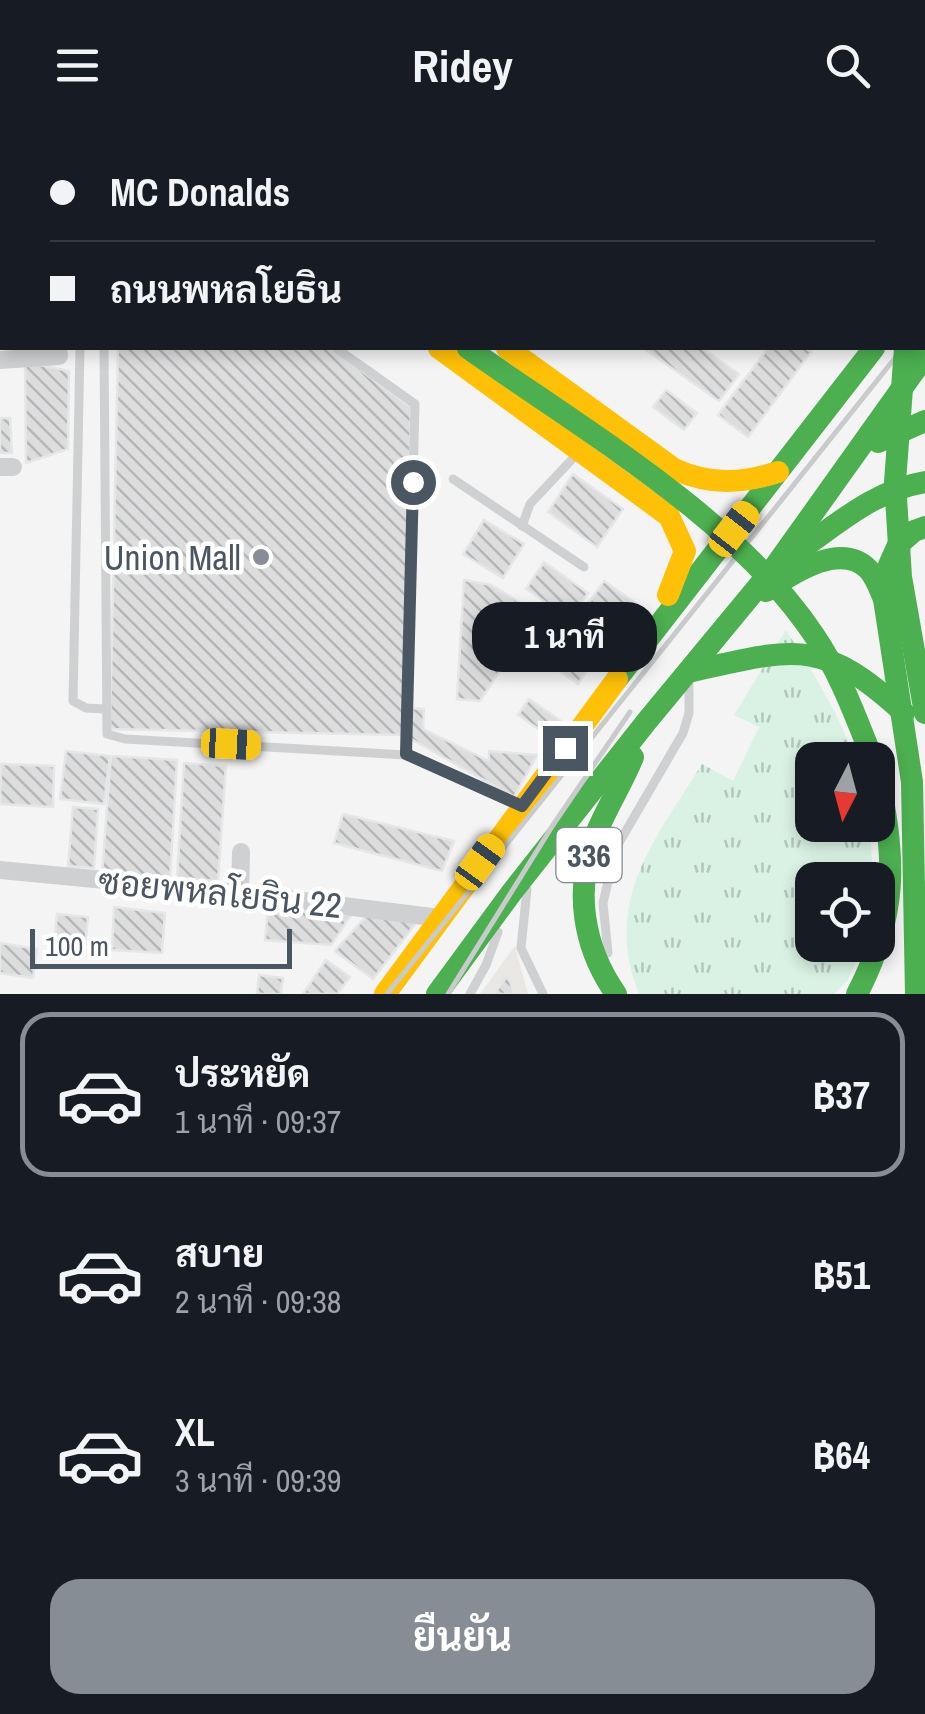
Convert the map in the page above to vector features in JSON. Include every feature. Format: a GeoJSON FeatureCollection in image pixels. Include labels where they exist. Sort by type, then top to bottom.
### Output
{"type":"FeatureCollection","features":[{"type":"Feature","properties":{"kind":"main road"},"geometry":{"type":"LineString","coordinates":[[443,350],[669,516],[685,550],[683,562],[647,639]]}},
{"type":"Feature","properties":{"kind":"main road"},"geometry":{"type":"LineString","coordinates":[[471,350],[700,512],[758,568],[795,608],[814,636],[850,701],[866,742]]}},
{"type":"Feature","properties":{"kind":"main road"},"geometry":{"type":"LineString","coordinates":[[510,350],[654,454],[694,478],[723,484],[778,472]]}},
{"type":"Feature","properties":{"kind":"main road"},"geometry":{"type":"LineString","coordinates":[[825,410],[849,350]]}},
{"type":"Feature","properties":{"kind":"main road"},"geometry":{"type":"LineString","coordinates":[[385,994],[647,639],[872,350]]}},
{"type":"Feature","properties":{"kind":"main road"},"geometry":{"type":"LineString","coordinates":[[906,350],[896,482],[914,713],[916,994]]}},
{"type":"Feature","properties":{"kind":"main road"},"geometry":{"type":"LineString","coordinates":[[437,994],[647,721],[776,565],[917,375],[925,356]]}},
{"type":"Feature","properties":{"kind":"main road"},"geometry":{"type":"LineString","coordinates":[[856,456],[889,435],[925,421]]}},
{"type":"Feature","properties":{"kind":"main road"},"geometry":{"type":"LineString","coordinates":[[628,483],[644,483],[652,477],[656,467],[654,454]]}},
{"type":"Feature","properties":{"kind":"main road"},"geometry":{"type":"LineString","coordinates":[[776,565],[820,539],[870,499],[925,482]]}},
{"type":"Feature","properties":{"kind":"main road"},"geometry":{"type":"LineString","coordinates":[[884,599],[885,574],[891,557],[903,539],[925,526]]}},
{"type":"Feature","properties":{"kind":"main road"},"geometry":{"type":"LineString","coordinates":[[743,606],[794,572],[827,558],[858,562],[870,570],[884,599],[914,713]]}},
{"type":"Feature","properties":{"kind":"main road"},"geometry":{"type":"LineString","coordinates":[[688,672],[789,652],[810,652],[852,667],[914,713]]}},
{"type":"Feature","properties":{"kind":"main road","name":"336"},"geometry":{"type":"LineString","coordinates":[[616,994],[591,950],[586,925],[586,881],[590,849],[647,721]]}},
{"type":"Feature","properties":{"kind":"main road"},"geometry":{"type":"LineString","coordinates":[[857,994],[885,936],[893,887],[890,842]]}},
{"type":"Feature","properties":{"kind":"street"},"geometry":{"type":"LineString","coordinates":[[0,360],[59,356],[58,350]]}},
{"type":"Feature","properties":{"kind":"street"},"geometry":{"type":"LineString","coordinates":[[240,893],[242,852]]}},
{"type":"Feature","properties":{"kind":"street","name":"ซอยพหลโยธิน 22"},"geometry":{"type":"LineString","coordinates":[[0,870],[240,893],[440,918]]}},
{"type":"Feature","properties":{"kind":"lane"},"geometry":{"type":"LineString","coordinates":[[80,350],[73,701],[86,708],[106,709]]}},
{"type":"Feature","properties":{"kind":"lane"},"geometry":{"type":"LineString","coordinates":[[104,350],[107,734],[406,754],[522,806]]}},
{"type":"Feature","properties":{"kind":"lane"},"geometry":{"type":"LineString","coordinates":[[339,350],[414,404],[406,754]]}},
{"type":"Feature","properties":{"kind":"lane"},"geometry":{"type":"LineString","coordinates":[[522,526],[530,504],[582,449]]}},
{"type":"Feature","properties":{"kind":"lane"},"geometry":{"type":"LineString","coordinates":[[454,478],[584,567]]}},
{"type":"Feature","properties":{"kind":"lane"},"geometry":{"type":"LineString","coordinates":[[626,994],[608,953],[603,903],[616,848],[683,733],[690,694],[688,672]]}},
{"type":"Feature","properties":{"kind":"lane"},"geometry":{"type":"LineString","coordinates":[[529,872],[521,948],[543,994]]}},
{"type":"Feature","properties":{"kind":"lane"},"geometry":{"type":"LineString","coordinates":[[470,994],[486,966],[512,892]]}},
{"type":"Feature","properties":{"kind":"shaded area"},"geometry":{"type":"Polygon","coordinates":[[[515,946],[528,994],[480,994],[515,946]]]}},
{"type":"Feature","properties":{"kind":"green space"},"geometry":{"type":"Polygon","coordinates":[[[786,630],[849,742],[795,742],[795,842],[871,842],[872,862],[795,862],[795,962],[856,962],[848,980],[834,994],[639,994],[629,961],[627,930],[630,900],[639,873],[702,764],[733,781],[759,727],[734,715],[786,630]]]}},
{"type":"Feature","properties":{"kind":"building","name":"Union Mall"},"geometry":{"type":"Polygon","coordinates":[[[118,350],[333,350],[411,407],[404,735],[110,729],[118,350]]]}},
{"type":"Feature","properties":{"kind":"building"},"geometry":{"type":"Polygon","coordinates":[[[646,350],[705,350],[739,374],[719,401],[646,350]]]}},
{"type":"Feature","properties":{"kind":"building"},"geometry":{"type":"Polygon","coordinates":[[[767,350],[811,352],[748,437],[718,415],[767,350]]]}},
{"type":"Feature","properties":{"kind":"building"},"geometry":{"type":"Polygon","coordinates":[[[25,362],[69,371],[68,449],[26,463],[25,362]]]}},
{"type":"Feature","properties":{"kind":"building"},"geometry":{"type":"Polygon","coordinates":[[[666,390],[697,413],[684,430],[653,407],[666,390]]]}},
{"type":"Feature","properties":{"kind":"building"},"geometry":{"type":"Polygon","coordinates":[[[0,418],[10,418],[12,453],[0,453],[0,418]]]}},
{"type":"Feature","properties":{"kind":"building"},"geometry":{"type":"Polygon","coordinates":[[[573,474],[623,509],[597,547],[548,512],[573,474]]]}},
{"type":"Feature","properties":{"kind":"building"},"geometry":{"type":"Polygon","coordinates":[[[484,520],[524,544],[503,578],[463,554],[484,520]]]}},
{"type":"Feature","properties":{"kind":"building"},"geometry":{"type":"Polygon","coordinates":[[[544,562],[588,593],[570,619],[526,589],[544,562]]]}},
{"type":"Feature","properties":{"kind":"building"},"geometry":{"type":"Polygon","coordinates":[[[464,580],[491,585],[538,613],[480,701],[457,699],[464,580]]]}},
{"type":"Feature","properties":{"kind":"building"},"geometry":{"type":"Polygon","coordinates":[[[604,581],[637,604],[607,645],[575,622],[604,581]]]}},
{"type":"Feature","properties":{"kind":"building"},"geometry":{"type":"Polygon","coordinates":[[[550,615],[601,650],[578,684],[527,648],[550,615]]]}},
{"type":"Feature","properties":{"kind":"building"},"geometry":{"type":"Polygon","coordinates":[[[529,699],[564,723],[553,739],[518,715],[529,699]]]}},
{"type":"Feature","properties":{"kind":"building"},"geometry":{"type":"Polygon","coordinates":[[[405,708],[424,709],[423,729],[489,761],[489,751],[537,755],[514,797],[404,735],[405,708]]]}},
{"type":"Feature","properties":{"kind":"building"},"geometry":{"type":"Polygon","coordinates":[[[66,751],[110,756],[104,804],[60,799],[66,751]]]}},
{"type":"Feature","properties":{"kind":"building"},"geometry":{"type":"Polygon","coordinates":[[[111,756],[177,760],[170,879],[102,875],[111,756]]]}},
{"type":"Feature","properties":{"kind":"building"},"geometry":{"type":"Polygon","coordinates":[[[184,763],[226,766],[218,881],[177,878],[184,763]]]}},
{"type":"Feature","properties":{"kind":"building"},"geometry":{"type":"Polygon","coordinates":[[[1,764],[54,766],[53,807],[0,804],[1,764]]]}},
{"type":"Feature","properties":{"kind":"building"},"geometry":{"type":"Polygon","coordinates":[[[73,807],[98,809],[94,868],[68,866],[73,807]]]}},
{"type":"Feature","properties":{"kind":"building"},"geometry":{"type":"Polygon","coordinates":[[[343,814],[454,841],[442,871],[334,843],[343,814]]]}},
{"type":"Feature","properties":{"kind":"building"},"geometry":{"type":"Polygon","coordinates":[[[114,907],[165,913],[162,953],[112,950],[114,907]]]}},
{"type":"Feature","properties":{"kind":"building"},"geometry":{"type":"Polygon","coordinates":[[[268,909],[351,915],[331,945],[265,940],[268,909]]]}},
{"type":"Feature","properties":{"kind":"building"},"geometry":{"type":"Polygon","coordinates":[[[370,912],[419,919],[373,979],[335,951],[370,912]]]}},
{"type":"Feature","properties":{"kind":"building"},"geometry":{"type":"Polygon","coordinates":[[[57,914],[88,917],[85,949],[54,946],[57,914]]]}},
{"type":"Feature","properties":{"kind":"building"},"geometry":{"type":"Polygon","coordinates":[[[0,943],[37,949],[33,978],[0,973],[0,943]]]}},
{"type":"Feature","properties":{"kind":"building"},"geometry":{"type":"Polygon","coordinates":[[[326,960],[350,977],[337,994],[303,994],[326,960]]]}},
{"type":"Feature","properties":{"kind":"building"},"geometry":{"type":"Polygon","coordinates":[[[259,975],[283,978],[281,994],[257,994],[259,975]]]}},
{"type":"Feature","properties":{"kind":"building"},"geometry":{"type":"Polygon","coordinates":[[[508,975],[514,994],[494,994],[508,975]]]}},
{"type":"Feature","properties":{"kind":"railway"},"geometry":{"type":"LineString","coordinates":[[387,994],[901,350]]}},
{"type":"Feature","properties":{"kind":"railway"},"geometry":{"type":"LineString","coordinates":[[448,994],[553,825],[630,712]]}},
{"type":"Feature","properties":{"kind":"traffic: fast"},"geometry":{"type":"LineString","coordinates":[[471,350],[654,478],[743,552],[814,635],[847,696],[866,742]]}},
{"type":"Feature","properties":{"kind":"traffic: fast"},"geometry":{"type":"LineString","coordinates":[[617,679],[872,350]]}},
{"type":"Feature","properties":{"kind":"traffic: fast"},"geometry":{"type":"LineString","coordinates":[[905,350],[895,482],[901,577],[925,713]]}},
{"type":"Feature","properties":{"kind":"traffic: fast"},"geometry":{"type":"LineString","coordinates":[[437,994],[647,721],[776,565],[925,356]]}},
{"type":"Feature","properties":{"kind":"traffic: fast"},"geometry":{"type":"LineString","coordinates":[[878,442],[925,421]]}},
{"type":"Feature","properties":{"kind":"traffic: fast"},"geometry":{"type":"LineString","coordinates":[[791,556],[870,502],[925,482]]}},
{"type":"Feature","properties":{"kind":"traffic: fast"},"geometry":{"type":"LineString","coordinates":[[916,994],[912,782],[884,599],[889,565],[898,545],[925,527]]}},
{"type":"Feature","properties":{"kind":"traffic: fast"},"geometry":{"type":"LineString","coordinates":[[766,591],[817,563],[845,558],[869,570],[884,599]]}},
{"type":"Feature","properties":{"kind":"traffic: fast"},"geometry":{"type":"LineString","coordinates":[[688,672],[780,654],[804,655],[849,670],[904,713]]}},
{"type":"Feature","properties":{"kind":"traffic: fast"},"geometry":{"type":"LineString","coordinates":[[616,994],[589,938],[585,877],[595,836],[633,757]]}},
{"type":"Feature","properties":{"kind":"traffic: fast"},"geometry":{"type":"LineString","coordinates":[[857,994],[880,939],[886,913],[890,888],[889,842]]}},
{"type":"Feature","properties":{"kind":"traffic: slow"},"geometry":{"type":"LineString","coordinates":[[442,350],[669,516],[685,551],[668,595]]}},
{"type":"Feature","properties":{"kind":"traffic: slow"},"geometry":{"type":"LineString","coordinates":[[510,350],[674,469],[726,481],[778,472]]}},
{"type":"Feature","properties":{"kind":"traffic: slow"},"geometry":{"type":"LineString","coordinates":[[385,994],[617,679]]}},
{"type":"Feature","properties":{"kind":"place","name":"Union Mall"},"geometry":{"type":"Point","coordinates":[261,557]}},
{"type":"Feature","properties":{"kind":"route"},"geometry":{"type":"LineString","coordinates":[[413,482],[406,754],[522,806],[565,748]]}}]}
